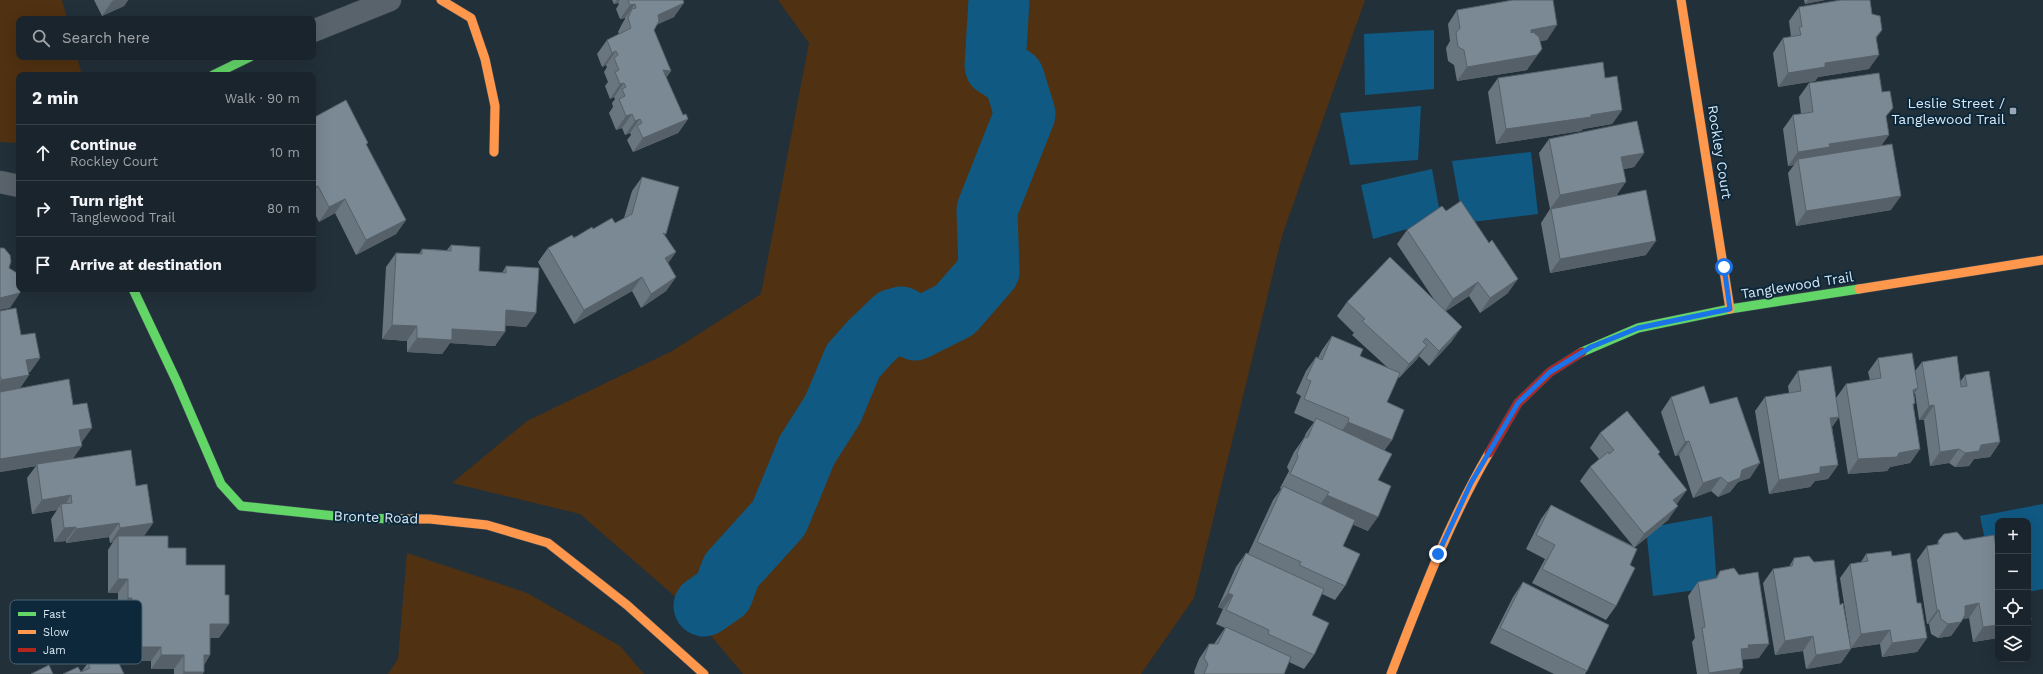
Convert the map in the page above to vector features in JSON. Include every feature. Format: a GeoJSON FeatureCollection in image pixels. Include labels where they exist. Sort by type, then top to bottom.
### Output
{"type":"FeatureCollection","features":[{"type":"Feature","properties":{"kind":"street"},"geometry":{"type":"LineString","coordinates":[[316,30],[390,0]]}},
{"type":"Feature","properties":{"kind":"street"},"geometry":{"type":"LineString","coordinates":[[441,0],[471,18],[485,60],[495,106],[494,152]]}},
{"type":"Feature","properties":{"kind":"street","name":"Rockley Court"},"geometry":{"type":"LineString","coordinates":[[1681,0],[1730,309]]}},
{"type":"Feature","properties":{"kind":"street"},"geometry":{"type":"LineString","coordinates":[[219,72],[244,60]]}},
{"type":"Feature","properties":{"kind":"street"},"geometry":{"type":"LineString","coordinates":[[0,182],[16,185]]}},
{"type":"Feature","properties":{"kind":"street","name":"Tanglewood Trail"},"geometry":{"type":"LineString","coordinates":[[1391,674],[1438,554],[1471,483],[1518,403],[1550,372],[1591,347],[1638,328],[1730,309],[2043,260]]}},
{"type":"Feature","properties":{"kind":"street","name":"Bronte Road"},"geometry":{"type":"LineString","coordinates":[[134,292],[177,382],[221,484],[241,506],[354,518],[430,519],[487,525],[548,542],[627,604],[704,674]]}},
{"type":"Feature","properties":{"kind":"shaded area"},"geometry":{"type":"Polygon","coordinates":[[[0,0],[62,0],[66,16],[16,16],[16,60],[78,60],[81,72],[16,72],[16,143],[0,142],[0,0]]]}},
{"type":"Feature","properties":{"kind":"shaded area"},"geometry":{"type":"Polygon","coordinates":[[[778,0],[1365,0],[1282,236],[1194,598],[1141,674],[743,674],[686,606],[580,514],[452,483],[527,421],[672,351],[761,294],[809,43],[778,0]]]}},
{"type":"Feature","properties":{"kind":"shaded area"},"geometry":{"type":"Polygon","coordinates":[[[407,553],[527,593],[620,646],[644,674],[388,674],[398,659],[407,553]]]}},
{"type":"Feature","properties":{"kind":"water"},"geometry":{"type":"Polygon","coordinates":[[[1434,30],[1434,89],[1365,95],[1364,34],[1434,30]]]}},
{"type":"Feature","properties":{"kind":"water"},"geometry":{"type":"Polygon","coordinates":[[[1421,106],[1418,160],[1350,165],[1340,113],[1421,106]]]}},
{"type":"Feature","properties":{"kind":"water"},"geometry":{"type":"Polygon","coordinates":[[[1531,152],[1538,214],[1463,223],[1452,161],[1531,152]]]}},
{"type":"Feature","properties":{"kind":"water"},"geometry":{"type":"Polygon","coordinates":[[[1432,169],[1441,219],[1373,239],[1361,185],[1432,169]]]}},
{"type":"Feature","properties":{"kind":"water"},"geometry":{"type":"Polygon","coordinates":[[[2043,504],[2043,589],[2031,591],[2031,518],[1995,518],[1995,587],[1980,516],[2043,504]]]}},
{"type":"Feature","properties":{"kind":"water"},"geometry":{"type":"Polygon","coordinates":[[[1712,516],[1717,587],[1653,596],[1646,528],[1712,516]]]}},
{"type":"Feature","properties":{"kind":"building"},"geometry":{"type":"Polygon","coordinates":[[[628,0],[683,0],[684,3],[658,15],[659,21],[654,30],[671,71],[663,70],[683,115],[686,114],[688,119],[643,138],[637,126],[642,123],[640,119],[635,121],[632,114],[626,116],[619,99],[625,96],[622,89],[626,87],[624,83],[620,84],[615,72],[619,70],[614,58],[618,55],[616,51],[612,53],[607,40],[631,28],[628,18],[632,9],[636,8],[635,4],[630,5],[628,0]]]}},
{"type":"Feature","properties":{"kind":"building"},"geometry":{"type":"Polygon","coordinates":[[[1513,0],[1553,0],[1557,25],[1531,30],[1531,33],[1533,32],[1539,37],[1542,49],[1537,55],[1467,67],[1464,50],[1458,47],[1456,33],[1460,28],[1457,10],[1513,0]]]}},
{"type":"Feature","properties":{"kind":"building"},"geometry":{"type":"Polygon","coordinates":[[[1841,0],[1870,0],[1872,14],[1880,16],[1882,30],[1876,37],[1879,55],[1825,63],[1825,67],[1788,73],[1783,38],[1801,35],[1799,27],[1802,27],[1799,7],[1841,0]]]}},
{"type":"Feature","properties":{"kind":"building"},"geometry":{"type":"Polygon","coordinates":[[[1603,62],[1605,78],[1617,76],[1622,110],[1591,115],[1591,117],[1506,129],[1498,78],[1603,62]]]}},
{"type":"Feature","properties":{"kind":"building"},"geometry":{"type":"Polygon","coordinates":[[[1879,73],[1882,92],[1890,91],[1893,108],[1886,116],[1889,135],[1829,144],[1830,147],[1798,152],[1793,115],[1813,112],[1809,83],[1879,73]]]}},
{"type":"Feature","properties":{"kind":"building"},"geometry":{"type":"Polygon","coordinates":[[[346,100],[368,143],[366,144],[406,220],[366,240],[345,199],[329,207],[318,186],[316,187],[316,116],[346,100]]]}},
{"type":"Feature","properties":{"kind":"building"},"geometry":{"type":"Polygon","coordinates":[[[1637,121],[1644,153],[1621,157],[1626,182],[1560,195],[1549,139],[1637,121]]]}},
{"type":"Feature","properties":{"kind":"building"},"geometry":{"type":"Polygon","coordinates":[[[1892,144],[1901,196],[1806,211],[1798,159],[1892,144]]]}},
{"type":"Feature","properties":{"kind":"building"},"geometry":{"type":"Polygon","coordinates":[[[642,177],[679,187],[666,234],[663,233],[676,252],[665,258],[676,277],[651,294],[642,277],[584,310],[548,248],[572,235],[574,238],[592,227],[593,229],[612,218],[615,223],[632,214],[642,177]]]}},
{"type":"Feature","properties":{"kind":"building"},"geometry":{"type":"Polygon","coordinates":[[[1646,190],[1656,241],[1560,259],[1551,209],[1646,190]]]}},
{"type":"Feature","properties":{"kind":"building"},"geometry":{"type":"Polygon","coordinates":[[[1461,201],[1489,243],[1492,240],[1518,279],[1490,298],[1478,282],[1453,299],[1407,230],[1442,206],[1446,211],[1461,201]]]}},
{"type":"Feature","properties":{"kind":"building"},"geometry":{"type":"Polygon","coordinates":[[[451,245],[480,247],[479,271],[506,273],[506,266],[539,268],[536,313],[506,310],[505,332],[452,329],[452,340],[417,338],[417,326],[392,325],[396,253],[422,254],[422,249],[451,251],[451,245]]]}},
{"type":"Feature","properties":{"kind":"building"},"geometry":{"type":"Polygon","coordinates":[[[0,248],[4,248],[10,255],[11,261],[9,268],[16,272],[16,292],[20,293],[0,298],[0,248]]]}},
{"type":"Feature","properties":{"kind":"building"},"geometry":{"type":"Polygon","coordinates":[[[1390,257],[1462,327],[1439,351],[1426,338],[1423,342],[1427,345],[1409,364],[1362,321],[1365,319],[1347,302],[1390,257]]]}},
{"type":"Feature","properties":{"kind":"building"},"geometry":{"type":"Polygon","coordinates":[[[16,308],[21,335],[35,333],[40,358],[26,360],[29,375],[1,380],[0,311],[16,308]]]}},
{"type":"Feature","properties":{"kind":"building"},"geometry":{"type":"Polygon","coordinates":[[[1332,336],[1363,349],[1360,356],[1400,373],[1387,402],[1404,410],[1392,440],[1348,422],[1349,418],[1304,399],[1311,381],[1306,379],[1316,357],[1322,360],[1332,336]]]}},
{"type":"Feature","properties":{"kind":"building"},"geometry":{"type":"Polygon","coordinates":[[[1912,353],[1918,388],[1913,390],[1915,403],[1913,404],[1920,449],[1899,453],[1897,457],[1858,459],[1846,384],[1881,378],[1878,358],[1912,353]]]}},
{"type":"Feature","properties":{"kind":"building"},"geometry":{"type":"Polygon","coordinates":[[[1957,356],[1961,387],[1967,386],[1965,375],[1989,371],[2000,442],[1981,445],[1979,451],[1965,453],[1959,449],[1940,452],[1934,405],[1929,406],[1922,362],[1957,356]]]}},
{"type":"Feature","properties":{"kind":"building"},"geometry":{"type":"Polygon","coordinates":[[[1831,366],[1839,417],[1830,418],[1838,465],[1820,467],[1820,473],[1779,480],[1765,397],[1801,391],[1798,371],[1831,366]]]}},
{"type":"Feature","properties":{"kind":"building"},"geometry":{"type":"Polygon","coordinates":[[[69,379],[73,405],[87,403],[92,428],[79,430],[82,446],[0,459],[0,392],[69,379]]]}},
{"type":"Feature","properties":{"kind":"building"},"geometry":{"type":"Polygon","coordinates":[[[1704,386],[1710,404],[1737,397],[1760,463],[1742,470],[1740,478],[1728,483],[1721,477],[1703,483],[1689,441],[1685,442],[1671,397],[1704,386]]]}},
{"type":"Feature","properties":{"kind":"building"},"geometry":{"type":"Polygon","coordinates":[[[1627,411],[1660,452],[1658,454],[1687,490],[1673,500],[1678,506],[1644,534],[1590,467],[1608,452],[1609,454],[1614,450],[1600,433],[1627,411]]]}},
{"type":"Feature","properties":{"kind":"building"},"geometry":{"type":"Polygon","coordinates":[[[1316,418],[1392,454],[1378,480],[1391,486],[1378,517],[1327,495],[1329,492],[1290,474],[1298,457],[1297,453],[1304,438],[1308,437],[1316,418]]]}},
{"type":"Feature","properties":{"kind":"building"},"geometry":{"type":"Polygon","coordinates":[[[131,450],[136,486],[147,484],[153,523],[120,528],[119,523],[76,529],[76,527],[64,528],[61,504],[72,503],[71,495],[42,500],[37,464],[131,450]]]}},
{"type":"Feature","properties":{"kind":"building"},"geometry":{"type":"Polygon","coordinates":[[[1283,486],[1355,520],[1343,546],[1360,554],[1345,586],[1299,565],[1301,562],[1257,542],[1283,486]]]}},
{"type":"Feature","properties":{"kind":"building"},"geometry":{"type":"Polygon","coordinates":[[[1551,505],[1637,549],[1630,565],[1635,568],[1616,606],[1542,569],[1555,545],[1536,535],[1551,505]]]}},
{"type":"Feature","properties":{"kind":"building"},"geometry":{"type":"Polygon","coordinates":[[[1957,532],[1964,540],[1994,535],[1995,625],[1983,627],[1979,603],[1965,606],[1965,615],[1961,622],[1948,624],[1941,619],[1939,610],[1937,610],[1927,546],[1939,544],[1938,541],[1944,534],[1957,532]]]}},
{"type":"Feature","properties":{"kind":"building"},"geometry":{"type":"Polygon","coordinates":[[[118,536],[168,536],[168,548],[186,548],[186,565],[225,565],[225,595],[229,595],[229,624],[210,624],[210,655],[204,655],[204,672],[184,672],[184,655],[161,655],[161,647],[142,647],[142,600],[132,600],[132,598],[128,598],[128,579],[118,579],[118,536]]]}},
{"type":"Feature","properties":{"kind":"building"},"geometry":{"type":"Polygon","coordinates":[[[1891,551],[1892,556],[1910,553],[1917,603],[1921,603],[1927,638],[1892,643],[1890,630],[1861,634],[1850,564],[1868,561],[1866,554],[1891,551]]]}},
{"type":"Feature","properties":{"kind":"building"},"geometry":{"type":"Polygon","coordinates":[[[1246,553],[1324,589],[1312,615],[1329,623],[1314,655],[1268,634],[1269,630],[1226,610],[1233,595],[1228,593],[1246,553]]]}},
{"type":"Feature","properties":{"kind":"building"},"geometry":{"type":"Polygon","coordinates":[[[1809,556],[1814,562],[1834,560],[1840,605],[1843,603],[1851,649],[1816,655],[1813,636],[1785,641],[1773,569],[1792,566],[1794,558],[1809,556]]]}},
{"type":"Feature","properties":{"kind":"building"},"geometry":{"type":"Polygon","coordinates":[[[1734,568],[1739,575],[1758,572],[1769,644],[1748,645],[1749,648],[1741,649],[1743,668],[1709,673],[1702,628],[1705,627],[1698,582],[1717,578],[1720,571],[1734,568]]]}},
{"type":"Feature","properties":{"kind":"building"},"geometry":{"type":"Polygon","coordinates":[[[1523,582],[1609,625],[1587,671],[1500,628],[1523,582]]]}},
{"type":"Feature","properties":{"kind":"building"},"geometry":{"type":"Polygon","coordinates":[[[1226,627],[1291,657],[1284,674],[1204,674],[1208,664],[1204,658],[1209,644],[1218,644],[1226,627]]]}},
{"type":"Feature","properties":{"kind":"building"},"geometry":{"type":"Polygon","coordinates":[[[88,664],[119,664],[124,674],[63,674],[78,667],[81,672],[90,668],[88,664]]]}},
{"type":"Feature","properties":{"kind":"building"},"geometry":{"type":"Polygon","coordinates":[[[49,665],[53,674],[31,674],[49,665]]]}},
{"type":"Feature","properties":{"kind":"waterway"},"geometry":{"type":"LineString","coordinates":[[704,606],[723,593],[731,571],[779,518],[807,450],[833,409],[853,361],[894,319],[901,317],[915,330],[955,310],[989,271],[987,210],[1025,114],[1014,78],[995,66],[999,0]]}},
{"type":"Feature","properties":{"kind":"traffic: fast"},"geometry":{"type":"LineString","coordinates":[[219,72],[244,60]]}},
{"type":"Feature","properties":{"kind":"traffic: fast"},"geometry":{"type":"LineString","coordinates":[[1582,352],[1638,328],[1730,309],[1859,289]]}},
{"type":"Feature","properties":{"kind":"traffic: fast"},"geometry":{"type":"LineString","coordinates":[[134,292],[177,382],[221,484],[241,506],[354,518],[402,519]]}},
{"type":"Feature","properties":{"kind":"traffic: slow"},"geometry":{"type":"LineString","coordinates":[[441,0],[471,18],[485,59],[495,106],[494,152]]}},
{"type":"Feature","properties":{"kind":"traffic: slow"},"geometry":{"type":"LineString","coordinates":[[1681,0],[1730,309]]}},
{"type":"Feature","properties":{"kind":"traffic: slow"},"geometry":{"type":"LineString","coordinates":[[1859,289],[2043,260]]}},
{"type":"Feature","properties":{"kind":"traffic: slow"},"geometry":{"type":"LineString","coordinates":[[1391,674],[1448,534],[1460,507],[1489,453]]}},
{"type":"Feature","properties":{"kind":"traffic: slow"},"geometry":{"type":"LineString","coordinates":[[402,519],[430,519],[487,525],[548,543],[627,605],[704,674]]}},
{"type":"Feature","properties":{"kind":"traffic: jam"},"geometry":{"type":"LineString","coordinates":[[1489,453],[1518,403],[1550,372],[1582,352]]}},
{"type":"Feature","properties":{"kind":"place","name":"Leslie Street / Tanglewood Trail"},"geometry":{"type":"Point","coordinates":[2013,111]}},
{"type":"Feature","properties":{"kind":"route"},"geometry":{"type":"LineString","coordinates":[[1438,554],[1471,483],[1518,403],[1550,372],[1591,347],[1638,328],[1730,309],[1724,267]]}}]}
